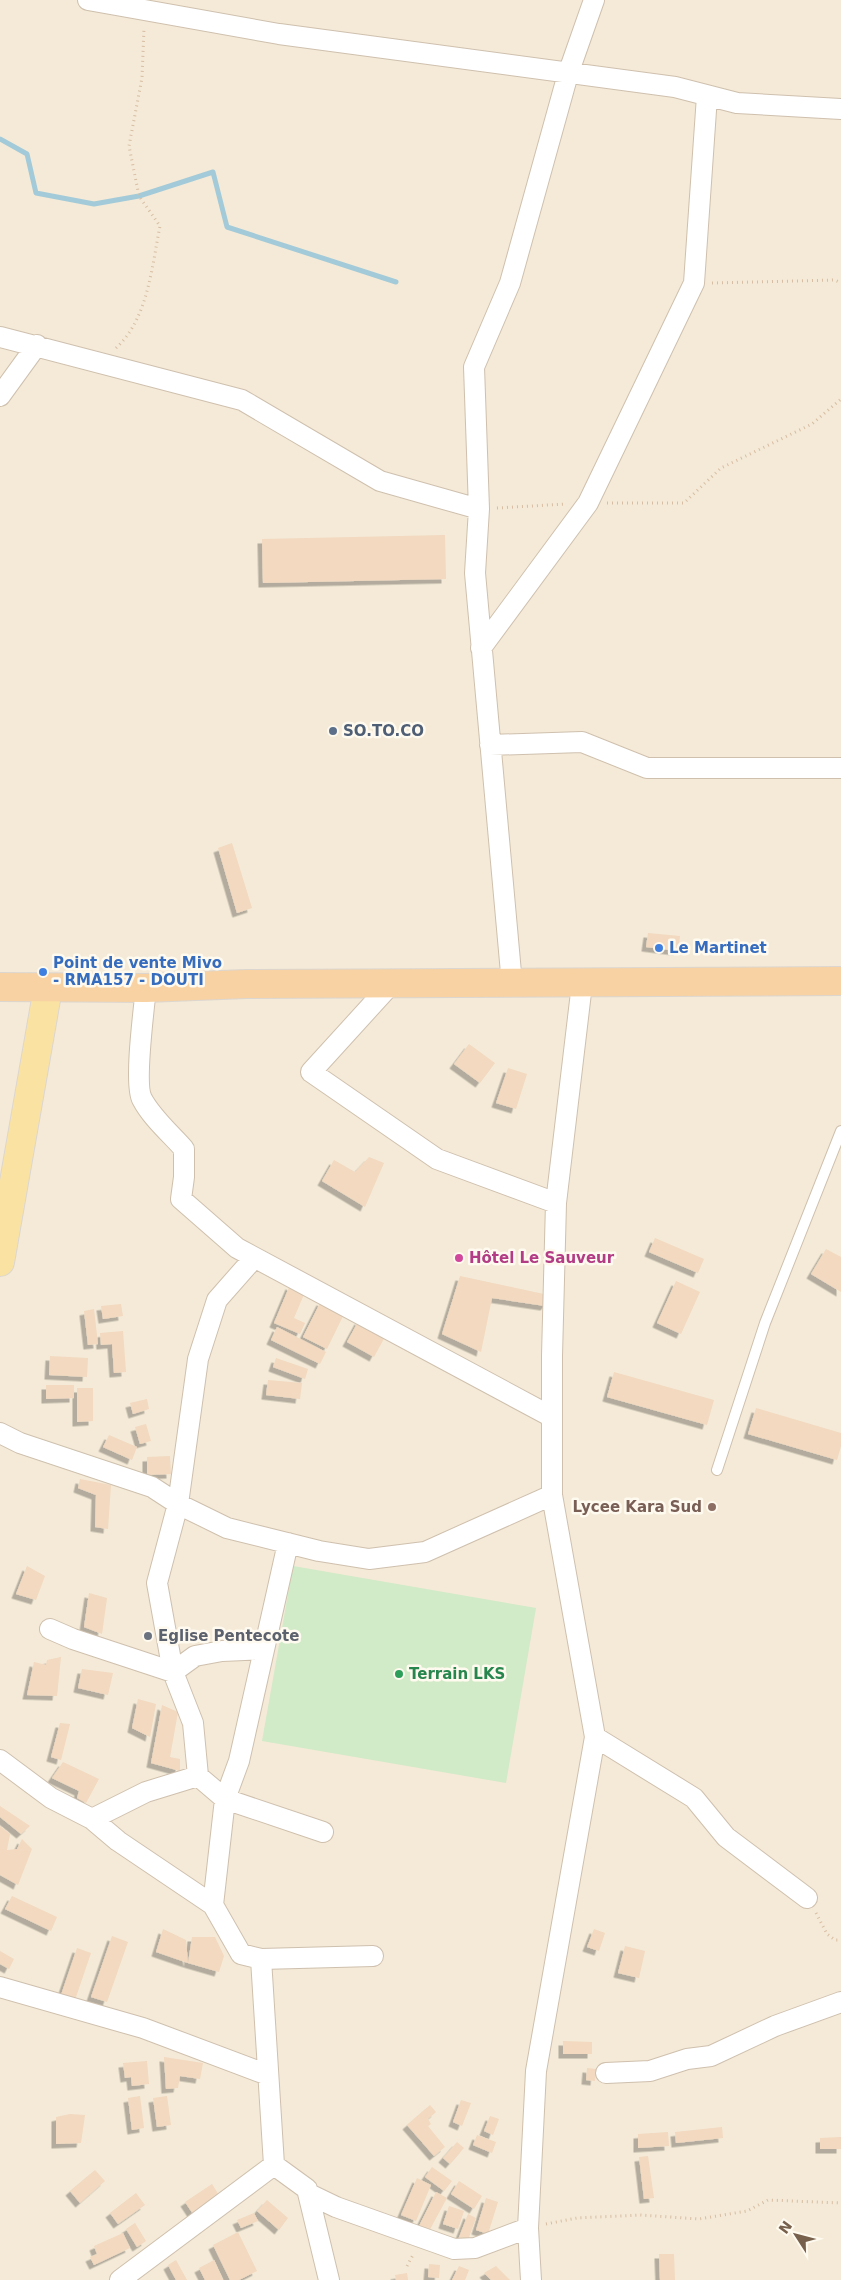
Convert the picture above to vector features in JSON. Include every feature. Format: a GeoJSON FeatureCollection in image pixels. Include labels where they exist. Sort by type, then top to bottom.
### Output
{"type":"FeatureCollection","features":[{"type":"Feature","properties":{"kind":"highway"},"geometry":{"type":"LineString","coordinates":[[0,987],[146,988],[246,984],[582,984],[841,981]]}},
{"type":"Feature","properties":{"kind":"main road"},"geometry":{"type":"LineString","coordinates":[[0,1262],[48,988]]}},
{"type":"Feature","properties":{"kind":"street"},"geometry":{"type":"LineString","coordinates":[[88,0],[279,34],[675,87],[737,103],[841,109]]}},
{"type":"Feature","properties":{"kind":"street"},"geometry":{"type":"LineString","coordinates":[[512,984],[475,573],[479,509],[474,367],[510,283],[568,74],[594,0]]}},
{"type":"Feature","properties":{"kind":"street"},"geometry":{"type":"LineString","coordinates":[[481,648],[588,503],[694,283],[707,96]]}},
{"type":"Feature","properties":{"kind":"street"},"geometry":{"type":"LineString","coordinates":[[0,337],[37,345],[242,400],[380,481],[479,509]]}},
{"type":"Feature","properties":{"kind":"street"},"geometry":{"type":"LineString","coordinates":[[0,396],[37,345]]}},
{"type":"Feature","properties":{"kind":"street"},"geometry":{"type":"LineString","coordinates":[[490,745],[582,742],[647,768],[841,768]]}},
{"type":"Feature","properties":{"kind":"street"},"geometry":{"type":"LineString","coordinates":[[392,983],[311,1072],[437,1159],[556,1203]]}},
{"type":"Feature","properties":{"kind":"street"},"geometry":{"type":"LineString","coordinates":[[530,2280],[528,2228],[536,2071],[595,1737],[552,1495],[556,1203],[582,984]]}},
{"type":"Feature","properties":{"kind":"street"},"geometry":{"type":"LineString","coordinates":[[146,988],[139,1053],[140,1097],[184,1149],[184,1177],[181,1199],[237,1248],[254,1258],[552,1417]]}},
{"type":"Feature","properties":{"kind":"street"},"geometry":{"type":"LineString","coordinates":[[254,1258],[217,1300],[198,1358],[178,1504],[157,1583],[173,1672],[194,1723],[198,1776],[225,1799],[323,1832]]}},
{"type":"Feature","properties":{"kind":"street"},"geometry":{"type":"LineString","coordinates":[[0,1433],[20,1443],[152,1487],[178,1504],[227,1528],[318,1551],[369,1559],[425,1552],[552,1495]]}},
{"type":"Feature","properties":{"kind":"street"},"geometry":{"type":"LineString","coordinates":[[213,1904],[225,1799],[239,1761],[288,1543]]}},
{"type":"Feature","properties":{"kind":"street"},"geometry":{"type":"LineString","coordinates":[[50,1629],[73,1639],[173,1672]]}},
{"type":"Feature","properties":{"kind":"street"},"geometry":{"type":"LineString","coordinates":[[173,1672],[194,1656],[222,1651],[264,1650]]}},
{"type":"Feature","properties":{"kind":"street"},"geometry":{"type":"LineString","coordinates":[[595,1737],[694,1798],[726,1837],[807,1898]]}},
{"type":"Feature","properties":{"kind":"street"},"geometry":{"type":"LineString","coordinates":[[0,1760],[51,1798],[92,1819],[118,1841],[213,1904],[241,1954],[261,1959],[373,1956]]}},
{"type":"Feature","properties":{"kind":"street"},"geometry":{"type":"LineString","coordinates":[[92,1819],[146,1792],[198,1776]]}},
{"type":"Feature","properties":{"kind":"street"},"geometry":{"type":"LineString","coordinates":[[261,1959],[274,2165]]}},
{"type":"Feature","properties":{"kind":"street"},"geometry":{"type":"LineString","coordinates":[[0,1987],[143,2028],[268,2075]]}},
{"type":"Feature","properties":{"kind":"street"},"geometry":{"type":"LineString","coordinates":[[606,2073],[650,2071],[687,2059],[711,2056],[776,2026],[841,2002]]}},
{"type":"Feature","properties":{"kind":"street"},"geometry":{"type":"LineString","coordinates":[[274,2165],[307,2189],[329,2280]]}},
{"type":"Feature","properties":{"kind":"street"},"geometry":{"type":"LineString","coordinates":[[120,2280],[274,2165]]}},
{"type":"Feature","properties":{"kind":"street"},"geometry":{"type":"LineString","coordinates":[[308,2194],[336,2207],[454,2249],[475,2248],[528,2228]]}},
{"type":"Feature","properties":{"kind":"lane"},"geometry":{"type":"LineString","coordinates":[[717,1470],[765,1323],[841,1131]]}},
{"type":"Feature","properties":{"kind":"path"},"geometry":{"type":"LineString","coordinates":[[101,362],[119,346],[137,320],[148,286],[160,226],[139,196],[129,146],[142,78],[145,9]]}},
{"type":"Feature","properties":{"kind":"path"},"geometry":{"type":"LineString","coordinates":[[694,283],[835,280],[841,283]]}},
{"type":"Feature","properties":{"kind":"path"},"geometry":{"type":"LineString","coordinates":[[479,509],[588,503],[684,503],[721,468],[812,424],[841,399]]}},
{"type":"Feature","properties":{"kind":"path"},"geometry":{"type":"LineString","coordinates":[[807,1898],[827,1934],[835,1940],[841,1940]]}},
{"type":"Feature","properties":{"kind":"path"},"geometry":{"type":"LineString","coordinates":[[528,2228],[577,2218],[640,2215],[699,2219],[747,2211],[768,2200],[841,2204]]}},
{"type":"Feature","properties":{"kind":"shaded area"},"geometry":{"type":"Polygon","coordinates":[[[0,0],[841,0],[841,2280],[0,2280],[0,0]]]}},
{"type":"Feature","properties":{"kind":"green space","name":"Terrain LKS"},"geometry":{"type":"Polygon","coordinates":[[[293,1566],[536,1608],[506,1783],[262,1741],[293,1566]]]}},
{"type":"Feature","properties":{"kind":"building"},"geometry":{"type":"Polygon","coordinates":[[[445,535],[446,579],[263,583],[262,539],[445,535]]]}},
{"type":"Feature","properties":{"kind":"building"},"geometry":{"type":"Polygon","coordinates":[[[232,843],[252,908],[237,913],[218,848],[232,843]]]}},
{"type":"Feature","properties":{"kind":"building"},"geometry":{"type":"Polygon","coordinates":[[[648,933],[680,936],[678,951],[646,947],[648,933]]]}},
{"type":"Feature","properties":{"kind":"building"},"geometry":{"type":"Polygon","coordinates":[[[469,1044],[495,1063],[480,1083],[454,1064],[469,1044]]]}},
{"type":"Feature","properties":{"kind":"building"},"geometry":{"type":"Polygon","coordinates":[[[508,1068],[527,1074],[516,1109],[496,1103],[508,1068]]]}},
{"type":"Feature","properties":{"kind":"building"},"geometry":{"type":"Polygon","coordinates":[[[369,1157],[384,1163],[365,1207],[322,1181],[334,1160],[355,1172],[369,1157]]]}},
{"type":"Feature","properties":{"kind":"building"},"geometry":{"type":"Polygon","coordinates":[[[655,1238],[704,1259],[698,1273],[649,1252],[655,1238]]]}},
{"type":"Feature","properties":{"kind":"building"},"geometry":{"type":"Polygon","coordinates":[[[826,1249],[841,1257],[841,1292],[811,1274],[826,1249]]]}},
{"type":"Feature","properties":{"kind":"building"},"geometry":{"type":"Polygon","coordinates":[[[460,1276],[553,1296],[545,1306],[492,1298],[481,1352],[442,1334],[460,1276]]]}},
{"type":"Feature","properties":{"kind":"building"},"geometry":{"type":"Polygon","coordinates":[[[676,1281],[700,1292],[681,1334],[657,1323],[676,1281]]]}},
{"type":"Feature","properties":{"kind":"building"},"geometry":{"type":"Polygon","coordinates":[[[290,1285],[305,1292],[294,1318],[305,1323],[300,1334],[274,1323],[290,1285]]]}},
{"type":"Feature","properties":{"kind":"building"},"geometry":{"type":"Polygon","coordinates":[[[321,1301],[345,1312],[327,1349],[303,1337],[321,1301]]]}},
{"type":"Feature","properties":{"kind":"building"},"geometry":{"type":"Polygon","coordinates":[[[121,1304],[123,1316],[103,1319],[101,1306],[121,1304]]]}},
{"type":"Feature","properties":{"kind":"building"},"geometry":{"type":"Polygon","coordinates":[[[94,1309],[98,1344],[88,1345],[84,1311],[94,1309]]]}},
{"type":"Feature","properties":{"kind":"building"},"geometry":{"type":"Polygon","coordinates":[[[359,1320],[386,1335],[374,1357],[347,1342],[359,1320]]]}},
{"type":"Feature","properties":{"kind":"building"},"geometry":{"type":"Polygon","coordinates":[[[277,1327],[326,1352],[320,1364],[271,1340],[277,1327]]]}},
{"type":"Feature","properties":{"kind":"building"},"geometry":{"type":"Polygon","coordinates":[[[123,1331],[126,1372],[114,1373],[112,1344],[101,1345],[100,1333],[123,1331]]]}},
{"type":"Feature","properties":{"kind":"building"},"geometry":{"type":"Polygon","coordinates":[[[50,1356],[88,1358],[87,1377],[49,1375],[50,1356]]]}},
{"type":"Feature","properties":{"kind":"building"},"geometry":{"type":"Polygon","coordinates":[[[276,1358],[308,1369],[305,1379],[273,1367],[276,1358]]]}},
{"type":"Feature","properties":{"kind":"building"},"geometry":{"type":"Polygon","coordinates":[[[614,1372],[714,1400],[707,1425],[607,1397],[614,1372]]]}},
{"type":"Feature","properties":{"kind":"building"},"geometry":{"type":"Polygon","coordinates":[[[268,1380],[302,1383],[300,1399],[266,1395],[268,1380]]]}},
{"type":"Feature","properties":{"kind":"building"},"geometry":{"type":"Polygon","coordinates":[[[46,1385],[74,1385],[74,1398],[46,1399],[46,1385]]]}},
{"type":"Feature","properties":{"kind":"building"},"geometry":{"type":"Polygon","coordinates":[[[77,1388],[93,1388],[93,1421],[77,1422],[77,1388]]]}},
{"type":"Feature","properties":{"kind":"building"},"geometry":{"type":"Polygon","coordinates":[[[147,1399],[149,1409],[133,1414],[130,1403],[147,1399]]]}},
{"type":"Feature","properties":{"kind":"building"},"geometry":{"type":"Polygon","coordinates":[[[756,1408],[841,1433],[841,1446],[837,1460],[748,1434],[756,1408]]]}},
{"type":"Feature","properties":{"kind":"building"},"geometry":{"type":"Polygon","coordinates":[[[146,1424],[151,1441],[140,1444],[135,1427],[146,1424]]]}},
{"type":"Feature","properties":{"kind":"building"},"geometry":{"type":"Polygon","coordinates":[[[109,1435],[137,1447],[132,1460],[103,1447],[109,1435]]]}},
{"type":"Feature","properties":{"kind":"building"},"geometry":{"type":"Polygon","coordinates":[[[170,1456],[171,1474],[147,1475],[147,1457],[170,1456]]]}},
{"type":"Feature","properties":{"kind":"building"},"geometry":{"type":"Polygon","coordinates":[[[80,1479],[111,1485],[108,1529],[95,1527],[96,1495],[78,1488],[80,1479]]]}},
{"type":"Feature","properties":{"kind":"building"},"geometry":{"type":"Polygon","coordinates":[[[27,1566],[45,1576],[36,1600],[16,1594],[27,1566]]]}},
{"type":"Feature","properties":{"kind":"building"},"geometry":{"type":"Polygon","coordinates":[[[89,1593],[107,1598],[102,1634],[84,1627],[89,1593]]]}},
{"type":"Feature","properties":{"kind":"building"},"geometry":{"type":"Polygon","coordinates":[[[61,1657],[57,1696],[27,1695],[34,1662],[46,1665],[47,1660],[61,1657]]]}},
{"type":"Feature","properties":{"kind":"building"},"geometry":{"type":"Polygon","coordinates":[[[82,1669],[113,1673],[108,1695],[78,1688],[82,1669]]]}},
{"type":"Feature","properties":{"kind":"building"},"geometry":{"type":"Polygon","coordinates":[[[138,1699],[156,1704],[150,1737],[132,1728],[138,1699]]]}},
{"type":"Feature","properties":{"kind":"building"},"geometry":{"type":"Polygon","coordinates":[[[162,1705],[178,1712],[170,1757],[180,1759],[180,1771],[151,1763],[162,1705]]]}},
{"type":"Feature","properties":{"kind":"building"},"geometry":{"type":"Polygon","coordinates":[[[60,1723],[70,1724],[61,1760],[51,1757],[60,1723]]]}},
{"type":"Feature","properties":{"kind":"building"},"geometry":{"type":"Polygon","coordinates":[[[63,1762],[99,1779],[86,1803],[77,1798],[79,1791],[52,1778],[63,1762]]]}},
{"type":"Feature","properties":{"kind":"building"},"geometry":{"type":"Polygon","coordinates":[[[0,1806],[30,1826],[21,1834],[0,1817],[0,1806]]]}},
{"type":"Feature","properties":{"kind":"building"},"geometry":{"type":"Polygon","coordinates":[[[0,1826],[10,1834],[7,1850],[17,1849],[22,1839],[32,1849],[18,1885],[0,1875],[0,1826]]]}},
{"type":"Feature","properties":{"kind":"building"},"geometry":{"type":"Polygon","coordinates":[[[12,1896],[57,1917],[51,1931],[5,1909],[12,1896]]]}},
{"type":"Feature","properties":{"kind":"building"},"geometry":{"type":"Polygon","coordinates":[[[163,1929],[186,1940],[188,1963],[156,1952],[163,1929]]]}},
{"type":"Feature","properties":{"kind":"building"},"geometry":{"type":"Polygon","coordinates":[[[594,1929],[605,1933],[599,1951],[587,1947],[594,1929]]]}},
{"type":"Feature","properties":{"kind":"building"},"geometry":{"type":"Polygon","coordinates":[[[112,1936],[128,1942],[107,2002],[91,1997],[112,1936]]]}},
{"type":"Feature","properties":{"kind":"building"},"geometry":{"type":"Polygon","coordinates":[[[192,1937],[215,1937],[224,1956],[219,1972],[188,1963],[192,1937]]]}},
{"type":"Feature","properties":{"kind":"building"},"geometry":{"type":"Polygon","coordinates":[[[625,1946],[645,1951],[639,1978],[618,1973],[625,1946]]]}},
{"type":"Feature","properties":{"kind":"building"},"geometry":{"type":"Polygon","coordinates":[[[77,1948],[91,1953],[75,2000],[61,1995],[77,1948]]]}},
{"type":"Feature","properties":{"kind":"building"},"geometry":{"type":"Polygon","coordinates":[[[0,1951],[14,1959],[9,1969],[0,1964],[0,1951]]]}},
{"type":"Feature","properties":{"kind":"building"},"geometry":{"type":"Polygon","coordinates":[[[563,2041],[592,2042],[592,2054],[563,2054],[563,2041]]]}},
{"type":"Feature","properties":{"kind":"building"},"geometry":{"type":"Polygon","coordinates":[[[164,2057],[203,2063],[200,2079],[180,2076],[178,2088],[166,2089],[164,2057]]]}},
{"type":"Feature","properties":{"kind":"building"},"geometry":{"type":"Polygon","coordinates":[[[147,2061],[149,2084],[132,2086],[131,2077],[125,2078],[123,2063],[147,2061]]]}},
{"type":"Feature","properties":{"kind":"building"},"geometry":{"type":"Polygon","coordinates":[[[587,2068],[596,2069],[595,2081],[586,2080],[587,2068]]]}},
{"type":"Feature","properties":{"kind":"building"},"geometry":{"type":"Polygon","coordinates":[[[140,2096],[144,2128],[132,2130],[128,2098],[140,2096]]]}},
{"type":"Feature","properties":{"kind":"building"},"geometry":{"type":"Polygon","coordinates":[[[167,2096],[171,2125],[157,2127],[153,2098],[167,2096]]]}},
{"type":"Feature","properties":{"kind":"building"},"geometry":{"type":"Polygon","coordinates":[[[461,2100],[471,2103],[462,2126],[453,2122],[461,2100]]]}},
{"type":"Feature","properties":{"kind":"building"},"geometry":{"type":"Polygon","coordinates":[[[430,2105],[436,2112],[428,2119],[431,2124],[428,2126],[445,2147],[434,2156],[407,2125],[430,2105]]]}},
{"type":"Feature","properties":{"kind":"building"},"geometry":{"type":"Polygon","coordinates":[[[70,2114],[85,2115],[81,2143],[56,2144],[56,2117],[70,2114]]]}},
{"type":"Feature","properties":{"kind":"building"},"geometry":{"type":"Polygon","coordinates":[[[490,2116],[499,2119],[493,2135],[484,2131],[490,2116]]]}},
{"type":"Feature","properties":{"kind":"building"},"geometry":{"type":"Polygon","coordinates":[[[722,2127],[723,2138],[676,2143],[675,2132],[722,2127]]]}},
{"type":"Feature","properties":{"kind":"building"},"geometry":{"type":"Polygon","coordinates":[[[668,2132],[669,2146],[638,2148],[638,2134],[668,2132]]]}},
{"type":"Feature","properties":{"kind":"building"},"geometry":{"type":"Polygon","coordinates":[[[477,2135],[496,2142],[492,2153],[473,2145],[477,2135]]]}},
{"type":"Feature","properties":{"kind":"building"},"geometry":{"type":"Polygon","coordinates":[[[841,2137],[841,2149],[820,2149],[820,2138],[841,2137]]]}},
{"type":"Feature","properties":{"kind":"building"},"geometry":{"type":"Polygon","coordinates":[[[457,2142],[464,2148],[450,2164],[443,2158],[457,2142]]]}},
{"type":"Feature","properties":{"kind":"building"},"geometry":{"type":"Polygon","coordinates":[[[648,2156],[654,2198],[644,2199],[639,2157],[648,2156]]]}},
{"type":"Feature","properties":{"kind":"building"},"geometry":{"type":"Polygon","coordinates":[[[432,2167],[452,2181],[444,2191],[425,2177],[432,2167]]]}},
{"type":"Feature","properties":{"kind":"building"},"geometry":{"type":"Polygon","coordinates":[[[95,2170],[105,2181],[80,2203],[70,2191],[95,2170]]]}},
{"type":"Feature","properties":{"kind":"building"},"geometry":{"type":"Polygon","coordinates":[[[417,2178],[431,2185],[416,2221],[401,2215],[417,2178]]]}},
{"type":"Feature","properties":{"kind":"building"},"geometry":{"type":"Polygon","coordinates":[[[459,2181],[482,2196],[474,2209],[451,2194],[459,2181]]]}},
{"type":"Feature","properties":{"kind":"building"},"geometry":{"type":"Polygon","coordinates":[[[212,2184],[220,2197],[193,2214],[185,2202],[212,2184]]]}},
{"type":"Feature","properties":{"kind":"building"},"geometry":{"type":"Polygon","coordinates":[[[436,2192],[447,2198],[428,2233],[418,2228],[436,2192]]]}},
{"type":"Feature","properties":{"kind":"building"},"geometry":{"type":"Polygon","coordinates":[[[136,2193],[145,2205],[118,2224],[110,2213],[136,2193]]]}},
{"type":"Feature","properties":{"kind":"building"},"geometry":{"type":"Polygon","coordinates":[[[486,2198],[498,2202],[488,2234],[476,2230],[486,2198]]]}},
{"type":"Feature","properties":{"kind":"building"},"geometry":{"type":"Polygon","coordinates":[[[267,2200],[288,2218],[279,2230],[257,2211],[267,2200]]]}},
{"type":"Feature","properties":{"kind":"building"},"geometry":{"type":"Polygon","coordinates":[[[449,2206],[464,2211],[458,2229],[443,2224],[449,2206]]]}},
{"type":"Feature","properties":{"kind":"building"},"geometry":{"type":"Polygon","coordinates":[[[254,2213],[258,2221],[241,2228],[237,2220],[254,2213]]]}},
{"type":"Feature","properties":{"kind":"building"},"geometry":{"type":"Polygon","coordinates":[[[468,2214],[476,2218],[467,2243],[458,2240],[468,2214]]]}},
{"type":"Feature","properties":{"kind":"building"},"geometry":{"type":"Polygon","coordinates":[[[135,2223],[146,2241],[137,2247],[126,2229],[135,2223]]]}},
{"type":"Feature","properties":{"kind":"building"},"geometry":{"type":"Polygon","coordinates":[[[238,2232],[257,2271],[239,2280],[230,2280],[213,2245],[238,2232]]]}},
{"type":"Feature","properties":{"kind":"building"},"geometry":{"type":"Polygon","coordinates":[[[123,2233],[130,2248],[94,2265],[90,2257],[97,2254],[94,2246],[123,2233]]]}},
{"type":"Feature","properties":{"kind":"building"},"geometry":{"type":"Polygon","coordinates":[[[659,2254],[674,2254],[675,2280],[660,2280],[659,2254]]]}},
{"type":"Feature","properties":{"kind":"building"},"geometry":{"type":"Polygon","coordinates":[[[176,2260],[187,2280],[176,2280],[168,2265],[176,2260]]]}},
{"type":"Feature","properties":{"kind":"building"},"geometry":{"type":"Polygon","coordinates":[[[214,2260],[223,2280],[205,2280],[199,2268],[214,2260]]]}},
{"type":"Feature","properties":{"kind":"building"},"geometry":{"type":"Polygon","coordinates":[[[429,2264],[440,2265],[439,2278],[428,2277],[429,2264]]]}},
{"type":"Feature","properties":{"kind":"building"},"geometry":{"type":"Polygon","coordinates":[[[459,2266],[469,2270],[465,2280],[452,2280],[459,2266]]]}},
{"type":"Feature","properties":{"kind":"building"},"geometry":{"type":"Polygon","coordinates":[[[496,2266],[510,2280],[491,2280],[484,2273],[496,2266]]]}},
{"type":"Feature","properties":{"kind":"building"},"geometry":{"type":"Polygon","coordinates":[[[407,2273],[408,2280],[396,2280],[395,2275],[407,2273]]]}},
{"type":"Feature","properties":{"kind":"waterway"},"geometry":{"type":"LineString","coordinates":[[0,139],[27,154],[36,193],[94,204],[139,196],[213,172],[227,227],[396,282]]}},
{"type":"Feature","properties":{"kind":"place","name":"SO.TO.CO"},"geometry":{"type":"Point","coordinates":[333,731]}},
{"type":"Feature","properties":{"kind":"place","name":"Le Martinet"},"geometry":{"type":"Point","coordinates":[659,948]}},
{"type":"Feature","properties":{"kind":"place","name":"Point de vente Mivo - RMA157 - DOUTI"},"geometry":{"type":"Point","coordinates":[43,972]}},
{"type":"Feature","properties":{"kind":"place","name":"Hôtel Le Sauveur"},"geometry":{"type":"Point","coordinates":[459,1258]}},
{"type":"Feature","properties":{"kind":"place","name":"Lycee Kara Sud"},"geometry":{"type":"Point","coordinates":[712,1507]}},
{"type":"Feature","properties":{"kind":"place","name":"Eglise Pentecote"},"geometry":{"type":"Point","coordinates":[148,1636]}},
{"type":"Feature","properties":{"kind":"place","name":"Terrain LKS"},"geometry":{"type":"Point","coordinates":[399,1674]}}]}
